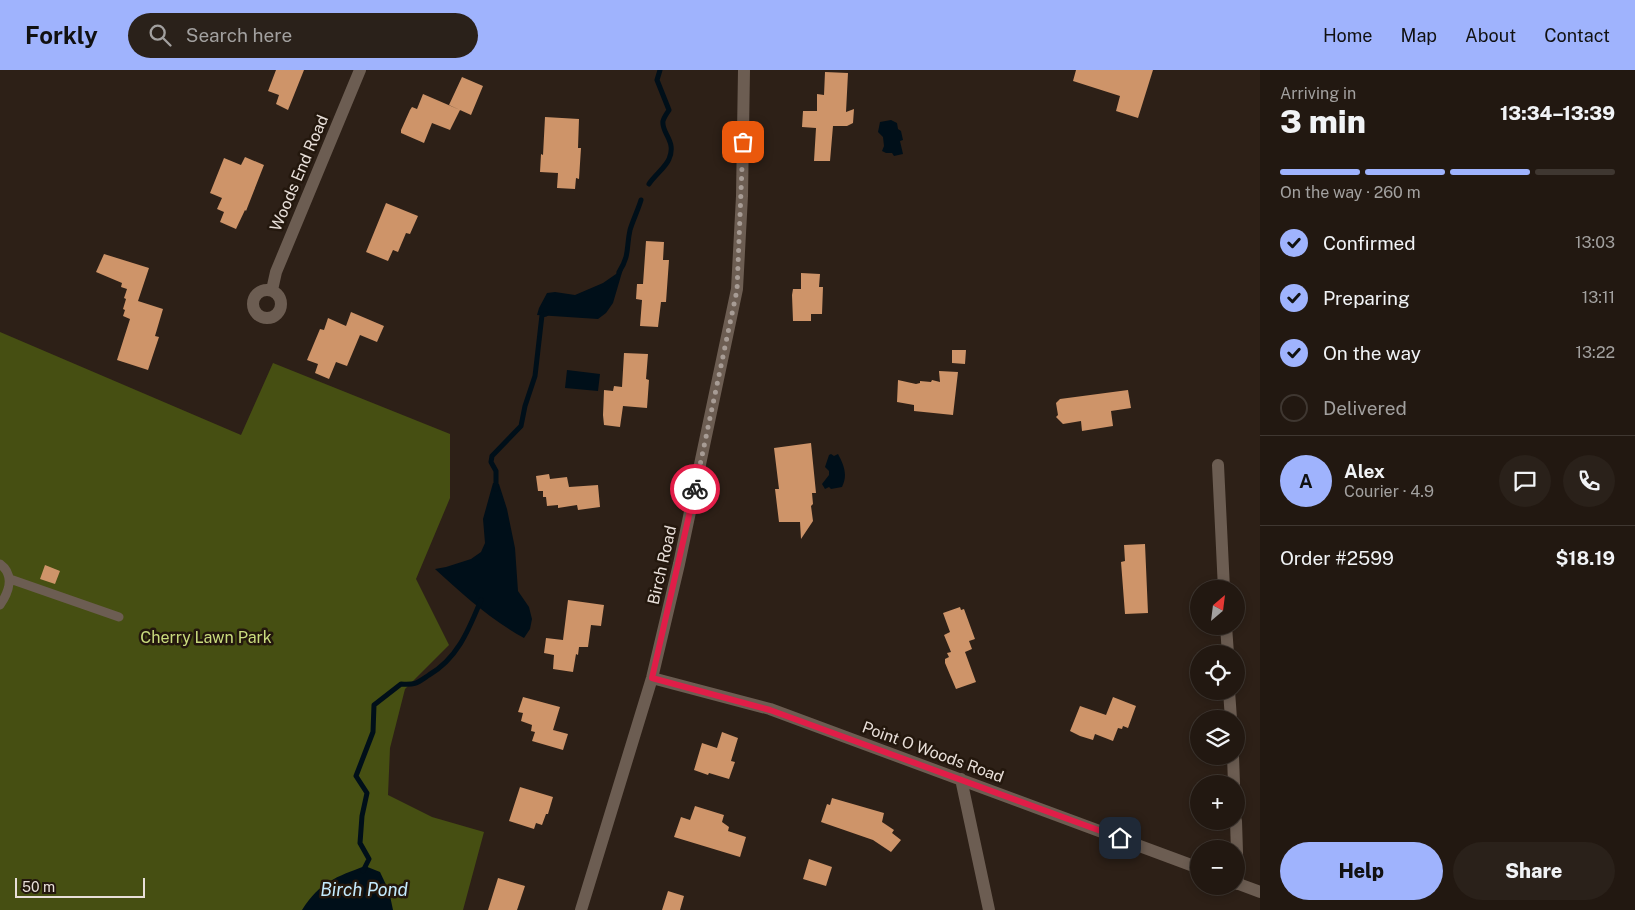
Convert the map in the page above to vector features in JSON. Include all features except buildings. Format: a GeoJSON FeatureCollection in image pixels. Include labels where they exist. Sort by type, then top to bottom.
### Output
{"type":"FeatureCollection","features":[{"type":"Feature","properties":{"kind":"street","name":"Woods End Road"},"geometry":{"type":"LineString","coordinates":[[272,290],[276,272],[360,70]]}},
{"type":"Feature","properties":{"kind":"street","name":"Birch Road"},"geometry":{"type":"LineString","coordinates":[[581,910],[652,678],[680,564],[737,290],[742,196],[744,70]]}},
{"type":"Feature","properties":{"kind":"street"},"geometry":{"type":"LineString","coordinates":[[1218,465],[1224,580]]}},
{"type":"Feature","properties":{"kind":"street","name":"Point O Woods Road"},"geometry":{"type":"LineString","coordinates":[[652,678],[770,710],[1190,865]]}},
{"type":"Feature","properties":{"kind":"street"},"geometry":{"type":"LineString","coordinates":[[960,779],[989,910]]}},
{"type":"Feature","properties":{"kind":"street"},"geometry":{"type":"LineString","coordinates":[[1245,886],[1260,892]]}},
{"type":"Feature","properties":{"kind":"lane"},"geometry":{"type":"LineString","coordinates":[[0,564],[5,568],[10,579],[6,596],[0,604]]}},
{"type":"Feature","properties":{"kind":"lane"},"geometry":{"type":"LineString","coordinates":[[10,579],[119,617]]}},
{"type":"Feature","properties":{"kind":"green space","name":"Cherry Lawn Park"},"geometry":{"type":"Polygon","coordinates":[[[0,332],[241,435],[273,363],[450,434],[450,498],[416,579],[449,645],[405,689],[390,748],[388,795],[432,817],[484,832],[463,910],[0,910],[0,332]]]}},
{"type":"Feature","properties":{"kind":"water"},"geometry":{"type":"Polygon","coordinates":[[[891,120],[897,123],[903,140],[900,141],[903,154],[894,156],[892,153],[882,151],[884,146],[883,137],[878,132],[880,122],[891,120]]]}},
{"type":"Feature","properties":{"kind":"water"},"geometry":{"type":"Polygon","coordinates":[[[620,267],[623,269],[613,303],[606,313],[598,319],[537,315],[547,293],[555,292],[575,295],[603,283],[616,274],[620,267]]]}},
{"type":"Feature","properties":{"kind":"water"},"geometry":{"type":"Polygon","coordinates":[[[567,370],[600,374],[598,391],[565,388],[567,370]]]}},
{"type":"Feature","properties":{"kind":"water"},"geometry":{"type":"Polygon","coordinates":[[[831,454],[834,456],[838,454],[845,478],[842,487],[831,489],[829,487],[825,489],[822,484],[829,475],[829,471],[825,467],[831,454]]]}},
{"type":"Feature","properties":{"kind":"water"},"geometry":{"type":"Polygon","coordinates":[[[493,483],[499,484],[507,509],[515,548],[518,591],[529,607],[532,619],[530,629],[524,638],[488,615],[435,569],[471,559],[481,552],[485,543],[483,519],[493,483]]]}},
{"type":"Feature","properties":{"kind":"water","name":"Birch Pond"},"geometry":{"type":"Polygon","coordinates":[[[365,866],[380,872],[389,891],[393,910],[302,910],[315,893],[329,882],[365,866]]]}},
{"type":"Feature","properties":{"kind":"waterway"},"geometry":{"type":"LineString","coordinates":[[649,184],[665,165],[671,153],[670,142],[663,125],[663,120],[669,110],[657,80],[660,70]]}},
{"type":"Feature","properties":{"kind":"waterway"},"geometry":{"type":"LineString","coordinates":[[619,272],[625,261],[630,230],[641,200]]}},
{"type":"Feature","properties":{"kind":"waterway"},"geometry":{"type":"LineString","coordinates":[[496,489],[496,471],[491,462],[492,456],[521,426],[525,406],[535,376],[542,315],[546,314]]}},
{"type":"Feature","properties":{"kind":"waterway"},"geometry":{"type":"LineString","coordinates":[[363,871],[369,859],[360,843],[362,816],[367,793],[356,776],[373,732],[374,705],[401,684],[419,682],[448,660],[467,632],[481,600]]}},
{"type":"Feature","properties":{"kind":"way so far"},"geometry":{"type":"LineString","coordinates":[[695,489],[737,290],[743,142]]}},
{"type":"Feature","properties":{"kind":"route"},"geometry":{"type":"LineString","coordinates":[[695,489],[680,564],[652,678],[770,710],[1120,838]]}}]}
